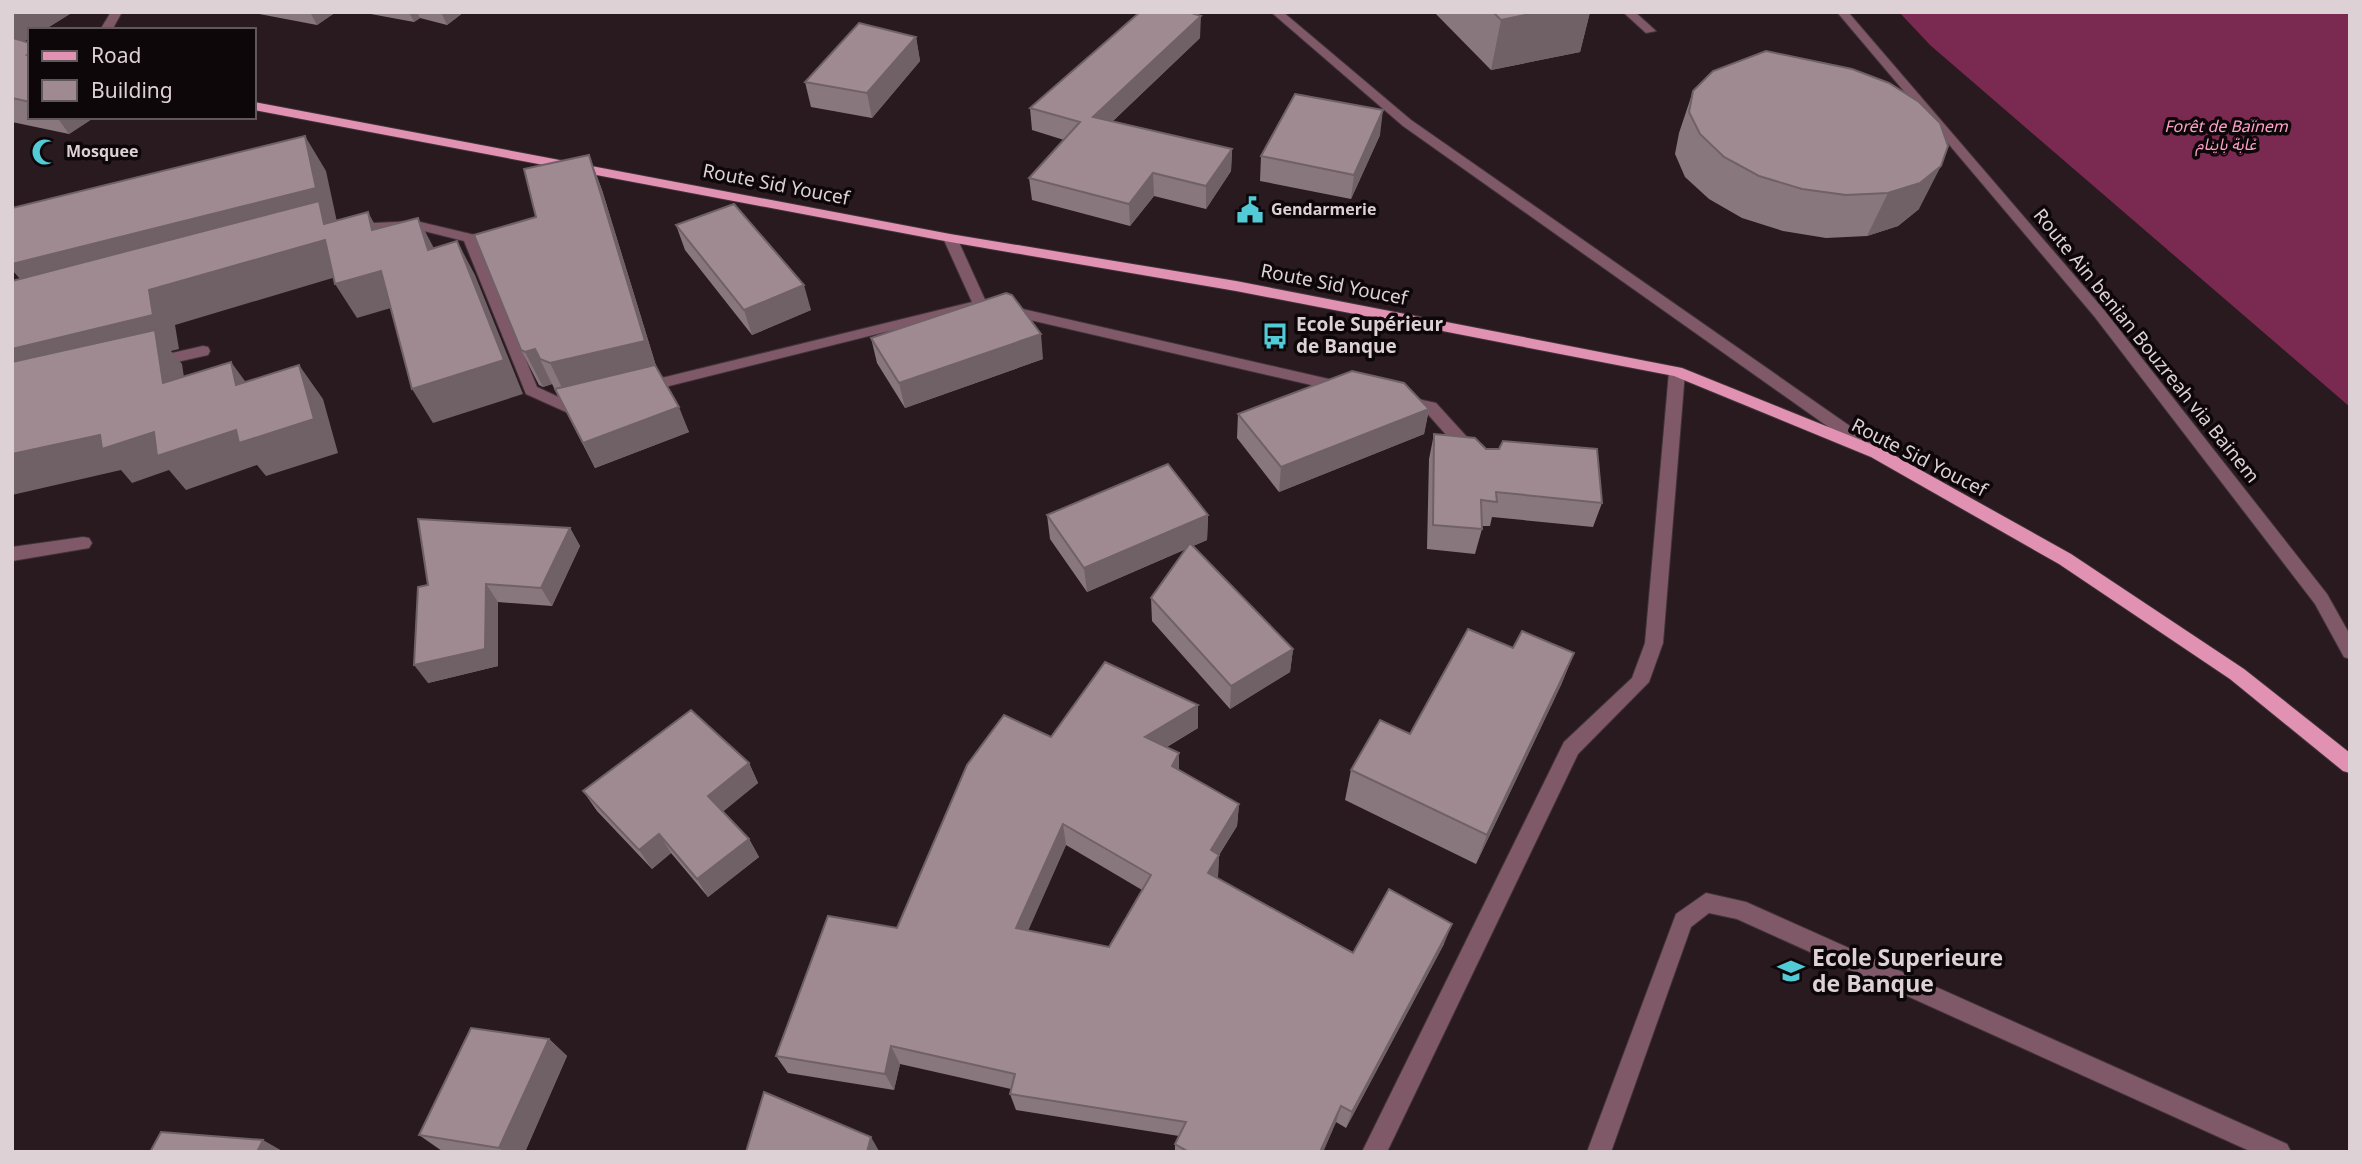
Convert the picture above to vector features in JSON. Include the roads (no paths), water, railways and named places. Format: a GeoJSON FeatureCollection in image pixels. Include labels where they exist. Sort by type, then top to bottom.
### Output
{"type":"FeatureCollection","features":[{"type":"Feature","properties":{"kind":"main road","name":"Route Sid Youcef"},"geometry":{"type":"LineString","coordinates":[[256,106],[950,238],[1236,286],[1677,372],[1877,453],[2065,559],[2237,674],[2350,765]]}},
{"type":"Feature","properties":{"kind":"street"},"geometry":{"type":"LineString","coordinates":[[108,28],[117,12]]}},
{"type":"Feature","properties":{"kind":"street"},"geometry":{"type":"LineString","coordinates":[[1276,12],[1407,123],[1877,453]]}},
{"type":"Feature","properties":{"kind":"street"},"geometry":{"type":"LineString","coordinates":[[1628,12],[1650,31]]}},
{"type":"Feature","properties":{"kind":"street","name":"Route Ain benian Bouzreah via Bainem"},"geometry":{"type":"LineString","coordinates":[[1842,12],[2099,313],[2321,599],[2350,652]]}},
{"type":"Feature","properties":{"kind":"street"},"geometry":{"type":"LineString","coordinates":[[337,229],[416,225],[470,238],[531,390],[566,407],[980,304],[1362,391]]}},
{"type":"Feature","properties":{"kind":"street"},"geometry":{"type":"LineString","coordinates":[[950,238],[980,304]]}},
{"type":"Feature","properties":{"kind":"street"},"geometry":{"type":"LineString","coordinates":[[139,366],[203,351]]}},
{"type":"Feature","properties":{"kind":"street"},"geometry":{"type":"LineString","coordinates":[[1374,1152],[1571,748],[1640,682],[1654,643],[1664,555],[1677,372]]}},
{"type":"Feature","properties":{"kind":"street"},"geometry":{"type":"LineString","coordinates":[[1389,398],[1430,407],[1486,467]]}},
{"type":"Feature","properties":{"kind":"street"},"geometry":{"type":"LineString","coordinates":[[12,554],[83,543]]}},
{"type":"Feature","properties":{"kind":"street"},"geometry":{"type":"LineString","coordinates":[[1598,1152],[1682,921],[1706,904],[1740,909],[2279,1152]]}},
{"type":"Feature","properties":{"kind":"place","name":"Mosquee"},"geometry":{"type":"Point","coordinates":[45,152]}},
{"type":"Feature","properties":{"kind":"place","name":"Gendarmerie"},"geometry":{"type":"Point","coordinates":[1250,210]}},
{"type":"Feature","properties":{"kind":"place","name":"Ecole Supérieur de Banque"},"geometry":{"type":"Point","coordinates":[1275,336]}},
{"type":"Feature","properties":{"kind":"place","name":"Ecole Superieure de Banque"},"geometry":{"type":"Point","coordinates":[1791,971]}},
{"type":"Feature","properties":{"kind":"park label","name":"Forêt de Baïnem غابة باينام"},"geometry":{"type":"Point","coordinates":[2226,136]}}]}
